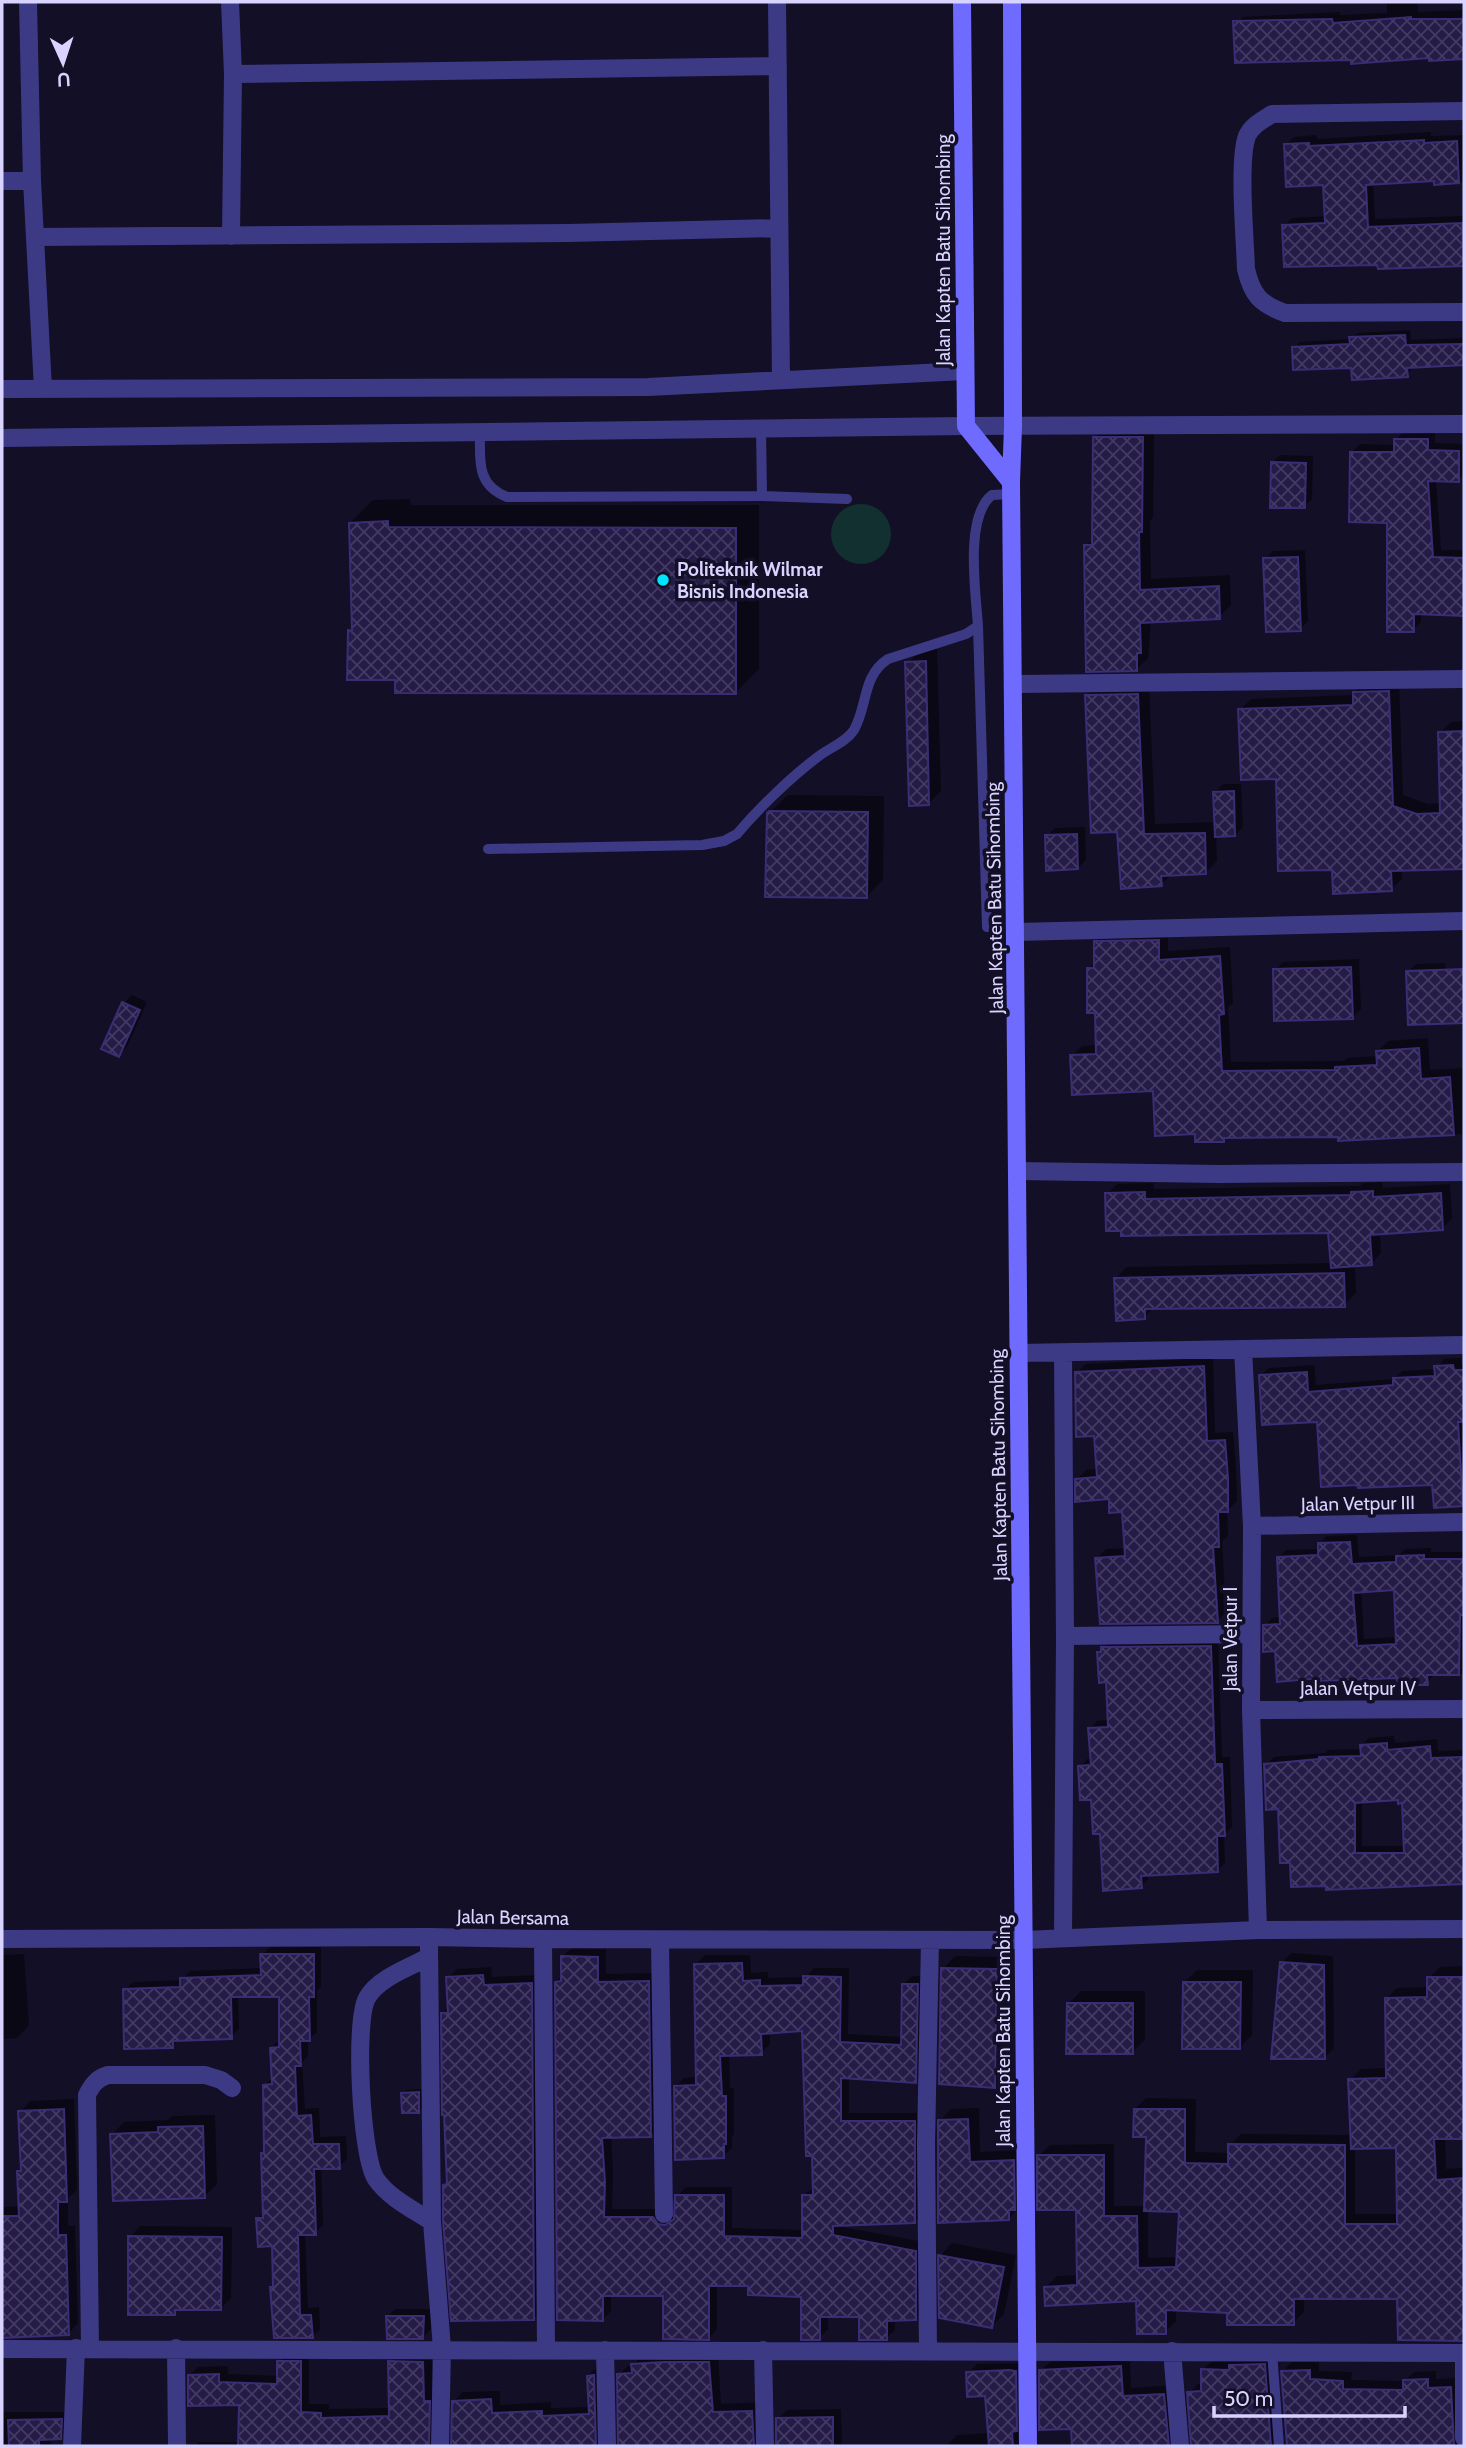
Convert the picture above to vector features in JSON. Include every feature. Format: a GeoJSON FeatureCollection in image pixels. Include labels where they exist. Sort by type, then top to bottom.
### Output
{"type":"FeatureCollection","features":[{"type":"Feature","properties":{"kind":"street"},"geometry":{"type":"LineString","coordinates":[[28,2],[32,181],[43,389]]}},
{"type":"Feature","properties":{"kind":"street"},"geometry":{"type":"LineString","coordinates":[[230,2],[233,74],[231,236]]}},
{"type":"Feature","properties":{"kind":"street"},"geometry":{"type":"LineString","coordinates":[[777,2],[781,380]]}},
{"type":"Feature","properties":{"kind":"street","name":"Jalan Kapten Batu Sihombing"},"geometry":{"type":"LineString","coordinates":[[962,2],[966,426]]}},
{"type":"Feature","properties":{"kind":"street","name":"Jalan Kapten Batu Sihombing"},"geometry":{"type":"LineString","coordinates":[[1012,2],[1011,488],[1028,2446]]}},
{"type":"Feature","properties":{"kind":"street"},"geometry":{"type":"LineString","coordinates":[[233,74],[778,66]]}},
{"type":"Feature","properties":{"kind":"street"},"geometry":{"type":"LineString","coordinates":[[1464,111],[1272,114],[1256,124],[1248,135],[1243,160],[1246,269],[1250,286],[1259,299],[1271,308],[1285,313],[1464,312]]}},
{"type":"Feature","properties":{"kind":"street"},"geometry":{"type":"LineString","coordinates":[[2,181],[32,181]]}},
{"type":"Feature","properties":{"kind":"street"},"geometry":{"type":"LineString","coordinates":[[36,237],[569,233],[779,228]]}},
{"type":"Feature","properties":{"kind":"street"},"geometry":{"type":"LineString","coordinates":[[2,389],[648,387],[964,371]]}},
{"type":"Feature","properties":{"kind":"street"},"geometry":{"type":"LineString","coordinates":[[2,438],[966,426],[1464,425]]}},
{"type":"Feature","properties":{"kind":"street"},"geometry":{"type":"LineString","coordinates":[[966,426],[1011,488]]}},
{"type":"Feature","properties":{"kind":"street"},"geometry":{"type":"LineString","coordinates":[[1013,684],[1464,679]]}},
{"type":"Feature","properties":{"kind":"street"},"geometry":{"type":"LineString","coordinates":[[1015,932],[1464,921]]}},
{"type":"Feature","properties":{"kind":"street"},"geometry":{"type":"LineString","coordinates":[[1017,1171],[1219,1174],[1464,1172]]}},
{"type":"Feature","properties":{"kind":"street"},"geometry":{"type":"LineString","coordinates":[[1018,1353],[1464,1345]]}},
{"type":"Feature","properties":{"kind":"street","name":"Jalan Vetpur I"},"geometry":{"type":"LineString","coordinates":[[1243,1349],[1252,1526],[1251,1710],[1258,1930]]}},
{"type":"Feature","properties":{"kind":"street"},"geometry":{"type":"LineString","coordinates":[[1063,1353],[1066,1636],[1063,1938]]}},
{"type":"Feature","properties":{"kind":"street","name":"Jalan Vetpur III"},"geometry":{"type":"LineString","coordinates":[[1252,1526],[1464,1522]]}},
{"type":"Feature","properties":{"kind":"street"},"geometry":{"type":"LineString","coordinates":[[1066,1636],[1251,1634]]}},
{"type":"Feature","properties":{"kind":"street","name":"Jalan Vetpur IV"},"geometry":{"type":"LineString","coordinates":[[1251,1710],[1464,1709]]}},
{"type":"Feature","properties":{"kind":"street","name":"Jalan Bersama"},"geometry":{"type":"LineString","coordinates":[[2,1940],[429,1937],[1024,1940],[1258,1930],[1464,1929]]}},
{"type":"Feature","properties":{"kind":"street"},"geometry":{"type":"LineString","coordinates":[[429,1937],[432,2222],[442,2348],[440,2446]]}},
{"type":"Feature","properties":{"kind":"street"},"geometry":{"type":"LineString","coordinates":[[543,1939],[546,2350]]}},
{"type":"Feature","properties":{"kind":"street"},"geometry":{"type":"LineString","coordinates":[[660,1940],[664,2214]]}},
{"type":"Feature","properties":{"kind":"street"},"geometry":{"type":"LineString","coordinates":[[928,2350],[926,2144],[930,1940]]}},
{"type":"Feature","properties":{"kind":"street"},"geometry":{"type":"LineString","coordinates":[[429,1957],[377,1985],[366,1999],[362,2015],[361,2076],[367,2146],[375,2178],[391,2194],[432,2222]]}},
{"type":"Feature","properties":{"kind":"street"},"geometry":{"type":"LineString","coordinates":[[72,2446],[83,2348],[87,2095],[101,2077],[108,2076],[214,2077],[232,2088]]}},
{"type":"Feature","properties":{"kind":"street"},"geometry":{"type":"LineString","coordinates":[[176,2348],[177,2446]]}},
{"type":"Feature","properties":{"kind":"street"},"geometry":{"type":"LineString","coordinates":[[2,2349],[442,2348],[1464,2353],[1464,2438]]}},
{"type":"Feature","properties":{"kind":"street"},"geometry":{"type":"LineString","coordinates":[[605,2350],[607,2446]]}},
{"type":"Feature","properties":{"kind":"street"},"geometry":{"type":"LineString","coordinates":[[763,2350],[765,2446]]}},
{"type":"Feature","properties":{"kind":"street"},"geometry":{"type":"LineString","coordinates":[[1172,2351],[1180,2446]]}},
{"type":"Feature","properties":{"kind":"lane"},"geometry":{"type":"LineString","coordinates":[[761,428],[762,496]]}},
{"type":"Feature","properties":{"kind":"lane"},"geometry":{"type":"LineString","coordinates":[[480,432],[480,470],[495,492],[507,497],[762,496],[847,499]]}},
{"type":"Feature","properties":{"kind":"lane"},"geometry":{"type":"LineString","coordinates":[[987,928],[974,564],[978,517],[982,506],[992,495],[1011,488]]}},
{"type":"Feature","properties":{"kind":"lane"},"geometry":{"type":"LineString","coordinates":[[488,849],[702,845],[724,841],[737,834],[819,756],[842,742],[853,730],[869,680],[878,665],[888,659],[966,634],[978,626]]}},
{"type":"Feature","properties":{"kind":"lane"},"geometry":{"type":"LineString","coordinates":[[1272,2352],[1279,2446]]}},
{"type":"Feature","properties":{"kind":"green space"},"geometry":{"type":"Polygon","coordinates":[[[855,504],[867,504],[886,517],[891,534],[889,546],[878,559],[867,564],[855,564],[836,551],[831,540],[831,528],[844,509],[855,504]]]}},
{"type":"Feature","properties":{"kind":"building"},"geometry":{"type":"Polygon","coordinates":[[[1411,17],[1464,19],[1464,59],[1429,61],[1429,58],[1351,64],[1351,60],[1235,63],[1233,21],[1332,19],[1333,23],[1411,17]]]}},
{"type":"Feature","properties":{"kind":"building"},"geometry":{"type":"Polygon","coordinates":[[[1424,140],[1424,143],[1457,141],[1459,183],[1434,185],[1434,181],[1366,185],[1368,227],[1462,223],[1464,266],[1378,269],[1377,265],[1284,267],[1282,225],[1325,223],[1323,185],[1286,187],[1284,144],[1309,143],[1309,146],[1424,140]]]}},
{"type":"Feature","properties":{"kind":"building"},"geometry":{"type":"Polygon","coordinates":[[[1405,335],[1406,345],[1464,344],[1464,365],[1407,368],[1408,377],[1352,380],[1351,368],[1293,370],[1292,347],[1350,344],[1349,337],[1405,335]]]}},
{"type":"Feature","properties":{"kind":"building"},"geometry":{"type":"Polygon","coordinates":[[[1093,437],[1143,437],[1142,532],[1139,532],[1140,590],[1219,586],[1220,619],[1140,623],[1141,653],[1137,653],[1137,671],[1086,672],[1084,545],[1092,545],[1093,437]]]}},
{"type":"Feature","properties":{"kind":"building"},"geometry":{"type":"Polygon","coordinates":[[[1394,439],[1428,439],[1428,450],[1459,451],[1459,482],[1428,481],[1433,557],[1464,558],[1464,616],[1414,614],[1414,632],[1387,632],[1387,523],[1349,522],[1350,452],[1394,452],[1394,439]]]}},
{"type":"Feature","properties":{"kind":"building"},"geometry":{"type":"Polygon","coordinates":[[[1271,462],[1306,463],[1305,508],[1270,508],[1271,462]]]}},
{"type":"Feature","properties":{"kind":"building"},"geometry":{"type":"Polygon","coordinates":[[[388,521],[388,527],[736,528],[736,694],[395,693],[395,680],[347,680],[348,630],[352,631],[349,523],[388,521]]]}},
{"type":"Feature","properties":{"kind":"building"},"geometry":{"type":"Polygon","coordinates":[[[1298,557],[1301,631],[1266,632],[1263,558],[1298,557]]]}},
{"type":"Feature","properties":{"kind":"building"},"geometry":{"type":"Polygon","coordinates":[[[926,661],[929,805],[909,806],[905,662],[926,661]]]}},
{"type":"Feature","properties":{"kind":"building"},"geometry":{"type":"Polygon","coordinates":[[[1389,691],[1393,806],[1417,814],[1440,813],[1438,732],[1464,731],[1464,869],[1391,871],[1392,891],[1333,894],[1332,870],[1278,871],[1276,779],[1241,780],[1238,709],[1353,705],[1353,692],[1389,691]]]}},
{"type":"Feature","properties":{"kind":"building"},"geometry":{"type":"Polygon","coordinates":[[[1138,694],[1144,834],[1205,833],[1206,874],[1161,876],[1162,886],[1121,889],[1117,832],[1091,833],[1085,695],[1138,694]]]}},
{"type":"Feature","properties":{"kind":"building"},"geometry":{"type":"Polygon","coordinates":[[[1234,791],[1235,836],[1215,837],[1213,792],[1234,791]]]}},
{"type":"Feature","properties":{"kind":"building"},"geometry":{"type":"Polygon","coordinates":[[[769,811],[868,812],[867,898],[765,897],[769,811]]]}},
{"type":"Feature","properties":{"kind":"building"},"geometry":{"type":"Polygon","coordinates":[[[1077,834],[1078,869],[1046,871],[1045,835],[1077,834]]]}},
{"type":"Feature","properties":{"kind":"building"},"geometry":{"type":"Polygon","coordinates":[[[1159,940],[1159,960],[1220,956],[1224,1014],[1219,1015],[1222,1071],[1335,1070],[1335,1067],[1377,1065],[1376,1051],[1419,1048],[1421,1079],[1450,1077],[1454,1135],[1338,1141],[1338,1137],[1224,1138],[1224,1142],[1195,1142],[1195,1134],[1155,1136],[1153,1091],[1072,1095],[1070,1055],[1096,1054],[1095,1013],[1087,1013],[1087,968],[1094,968],[1094,941],[1159,940]]]}},
{"type":"Feature","properties":{"kind":"building"},"geometry":{"type":"Polygon","coordinates":[[[1351,967],[1353,1019],[1274,1021],[1273,969],[1351,967]]]}},
{"type":"Feature","properties":{"kind":"building"},"geometry":{"type":"Polygon","coordinates":[[[1464,969],[1464,1023],[1408,1025],[1406,971],[1464,969]]]}},
{"type":"Feature","properties":{"kind":"building"},"geometry":{"type":"Polygon","coordinates":[[[122,1002],[140,1010],[119,1057],[101,1049],[122,1002]]]}},
{"type":"Feature","properties":{"kind":"building"},"geometry":{"type":"Polygon","coordinates":[[[1373,1191],[1373,1197],[1441,1193],[1443,1230],[1370,1235],[1372,1265],[1331,1268],[1328,1233],[1121,1236],[1121,1231],[1106,1231],[1105,1193],[1145,1192],[1145,1199],[1351,1195],[1351,1192],[1373,1191]]]}},
{"type":"Feature","properties":{"kind":"building"},"geometry":{"type":"Polygon","coordinates":[[[1344,1273],[1345,1307],[1145,1309],[1145,1319],[1116,1321],[1114,1278],[1344,1273]]]}},
{"type":"Feature","properties":{"kind":"building"},"geometry":{"type":"Polygon","coordinates":[[[1453,1365],[1454,1370],[1464,1370],[1464,1422],[1458,1422],[1463,1506],[1434,1508],[1432,1485],[1321,1487],[1317,1422],[1262,1425],[1259,1375],[1307,1372],[1308,1392],[1393,1385],[1393,1378],[1435,1376],[1434,1366],[1453,1365]]]}},
{"type":"Feature","properties":{"kind":"building"},"geometry":{"type":"Polygon","coordinates":[[[1204,1366],[1207,1441],[1225,1440],[1228,1478],[1228,1512],[1218,1512],[1219,1547],[1213,1547],[1218,1623],[1100,1624],[1095,1558],[1125,1556],[1122,1512],[1109,1513],[1109,1499],[1075,1502],[1075,1479],[1097,1477],[1094,1436],[1076,1437],[1075,1372],[1204,1366]]]}},
{"type":"Feature","properties":{"kind":"building"},"geometry":{"type":"Polygon","coordinates":[[[1350,1542],[1352,1564],[1396,1562],[1396,1556],[1424,1555],[1424,1559],[1464,1559],[1464,1615],[1460,1615],[1459,1675],[1427,1675],[1428,1685],[1397,1685],[1397,1678],[1321,1681],[1321,1678],[1277,1682],[1275,1651],[1263,1652],[1263,1625],[1280,1624],[1277,1557],[1318,1555],[1318,1543],[1350,1542]],[[1394,1590],[1353,1593],[1357,1646],[1396,1644],[1394,1590]]]}},
{"type":"Feature","properties":{"kind":"building"},"geometry":{"type":"Polygon","coordinates":[[[1211,1646],[1215,1764],[1222,1764],[1225,1836],[1217,1836],[1218,1872],[1141,1876],[1142,1888],[1103,1891],[1100,1834],[1093,1834],[1091,1800],[1080,1800],[1078,1766],[1091,1765],[1088,1728],[1108,1727],[1106,1682],[1099,1683],[1097,1652],[1101,1652],[1101,1647],[1211,1646]]]}},
{"type":"Feature","properties":{"kind":"building"},"geometry":{"type":"Polygon","coordinates":[[[1387,1743],[1387,1750],[1430,1746],[1431,1758],[1464,1757],[1464,1884],[1326,1890],[1326,1886],[1291,1887],[1290,1863],[1280,1863],[1278,1809],[1266,1810],[1264,1764],[1319,1757],[1361,1756],[1360,1745],[1387,1743]],[[1398,1800],[1355,1803],[1355,1853],[1404,1853],[1402,1803],[1398,1804],[1398,1800]]]}},
{"type":"Feature","properties":{"kind":"building"},"geometry":{"type":"Polygon","coordinates":[[[260,1954],[314,1954],[314,1997],[309,1997],[310,2041],[300,2041],[301,2066],[295,2066],[297,2116],[311,2115],[313,2144],[339,2144],[340,2169],[314,2169],[316,2235],[298,2235],[300,2315],[311,2315],[313,2338],[274,2338],[270,2287],[273,2287],[272,2246],[258,2247],[256,2218],[263,2218],[263,2085],[272,2084],[270,2048],[279,2047],[279,1997],[231,1997],[232,2039],[173,2041],[173,2048],[124,2049],[123,1989],[180,1987],[180,1978],[261,1975],[260,1954]]]}},
{"type":"Feature","properties":{"kind":"building"},"geometry":{"type":"Polygon","coordinates":[[[561,1956],[598,1957],[598,1982],[649,1981],[651,2137],[602,2138],[604,2217],[653,2217],[658,2224],[665,2225],[674,2219],[675,2195],[724,2195],[724,2236],[802,2238],[802,2195],[813,2195],[812,2156],[806,2156],[802,2031],[761,2034],[762,2055],[720,2056],[722,2096],[726,2096],[724,2158],[675,2160],[674,2086],[696,2085],[694,1964],[742,1963],[743,1981],[760,1980],[760,1986],[803,1985],[803,1976],[841,1977],[840,2042],[901,2045],[902,1984],[918,1984],[916,2083],[841,2078],[841,2121],[915,2121],[915,2223],[833,2226],[833,2235],[916,2251],[916,2320],[887,2321],[887,2340],[859,2340],[859,2317],[820,2317],[820,2340],[801,2340],[801,2297],[748,2295],[748,2286],[709,2286],[709,2340],[663,2339],[663,2296],[603,2296],[603,2321],[557,2320],[555,1982],[561,1981],[561,1956]]]}},
{"type":"Feature","properties":{"kind":"building"},"geometry":{"type":"Polygon","coordinates":[[[1280,1962],[1324,1965],[1325,2059],[1271,2059],[1280,1962]]]}},
{"type":"Feature","properties":{"kind":"building"},"geometry":{"type":"Polygon","coordinates":[[[941,1968],[997,1969],[995,2088],[939,2084],[941,1968]]]}},
{"type":"Feature","properties":{"kind":"building"},"geometry":{"type":"Polygon","coordinates":[[[483,1975],[484,1985],[532,1983],[534,2320],[451,2321],[443,2221],[443,2185],[447,2184],[442,2115],[441,2013],[448,2013],[446,1977],[483,1975]]]}},
{"type":"Feature","properties":{"kind":"building"},"geometry":{"type":"Polygon","coordinates":[[[1427,1977],[1462,1977],[1464,2139],[1434,2139],[1436,2180],[1464,2178],[1464,2341],[1398,2340],[1397,2299],[1294,2299],[1294,2325],[1227,2325],[1227,2313],[1166,2310],[1166,2334],[1137,2334],[1136,2301],[1045,2306],[1044,2287],[1077,2285],[1076,2210],[1037,2210],[1037,2155],[1104,2155],[1104,2216],[1137,2216],[1138,2268],[1176,2267],[1179,2212],[1144,2211],[1146,2137],[1133,2137],[1134,2109],[1185,2109],[1185,2163],[1228,2164],[1228,2144],[1345,2145],[1345,2224],[1397,2224],[1396,2148],[1351,2149],[1348,2079],[1386,2078],[1385,1998],[1427,1997],[1427,1977]]]}},
{"type":"Feature","properties":{"kind":"building"},"geometry":{"type":"Polygon","coordinates":[[[1183,1982],[1241,1982],[1240,2049],[1182,2049],[1183,1982]]]}},
{"type":"Feature","properties":{"kind":"building"},"geometry":{"type":"Polygon","coordinates":[[[1067,2003],[1133,2003],[1133,2054],[1066,2054],[1067,2003]]]}},
{"type":"Feature","properties":{"kind":"building"},"geometry":{"type":"Polygon","coordinates":[[[419,2092],[419,2113],[402,2113],[401,2093],[419,2092]]]}},
{"type":"Feature","properties":{"kind":"building"},"geometry":{"type":"Polygon","coordinates":[[[64,2109],[67,2202],[58,2202],[58,2235],[66,2235],[69,2335],[2,2338],[2,2216],[19,2216],[17,2171],[21,2171],[18,2111],[64,2109]]]}},
{"type":"Feature","properties":{"kind":"building"},"geometry":{"type":"Polygon","coordinates":[[[968,2119],[970,2162],[1014,2160],[1015,2210],[1009,2210],[1009,2220],[938,2223],[938,2120],[968,2119]]]}},
{"type":"Feature","properties":{"kind":"building"},"geometry":{"type":"Polygon","coordinates":[[[203,2126],[205,2198],[113,2201],[110,2134],[158,2132],[158,2127],[203,2126]]]}},
{"type":"Feature","properties":{"kind":"building"},"geometry":{"type":"Polygon","coordinates":[[[128,2236],[222,2237],[221,2310],[175,2310],[175,2315],[128,2315],[128,2236]]]}},
{"type":"Feature","properties":{"kind":"building"},"geometry":{"type":"Polygon","coordinates":[[[938,2255],[1004,2267],[992,2328],[939,2318],[938,2255]]]}},
{"type":"Feature","properties":{"kind":"building"},"geometry":{"type":"Polygon","coordinates":[[[386,2316],[424,2316],[423,2339],[387,2339],[386,2316]]]}},
{"type":"Feature","properties":{"kind":"building"},"geometry":{"type":"Polygon","coordinates":[[[277,2361],[301,2361],[301,2412],[321,2413],[321,2418],[389,2416],[388,2361],[423,2362],[424,2401],[430,2401],[429,2446],[238,2446],[239,2405],[188,2406],[188,2375],[219,2374],[219,2382],[277,2384],[277,2361]]]}},
{"type":"Feature","properties":{"kind":"building"},"geometry":{"type":"Polygon","coordinates":[[[709,2362],[713,2412],[752,2411],[754,2446],[618,2446],[617,2374],[632,2373],[631,2364],[709,2362]]]}},
{"type":"Feature","properties":{"kind":"building"},"geometry":{"type":"Polygon","coordinates":[[[1265,2364],[1271,2446],[1191,2446],[1187,2392],[1201,2391],[1201,2369],[1229,2370],[1229,2365],[1265,2364]]]}},
{"type":"Feature","properties":{"kind":"building"},"geometry":{"type":"Polygon","coordinates":[[[1121,2366],[1123,2396],[1164,2394],[1169,2446],[1072,2446],[1071,2429],[1039,2430],[1039,2370],[1121,2366]]]}},
{"type":"Feature","properties":{"kind":"building"},"geometry":{"type":"Polygon","coordinates":[[[1310,2370],[1310,2379],[1343,2381],[1343,2389],[1403,2390],[1403,2380],[1428,2379],[1428,2388],[1451,2387],[1454,2446],[1287,2445],[1281,2371],[1310,2370]]]}},
{"type":"Feature","properties":{"kind":"building"},"geometry":{"type":"Polygon","coordinates":[[[1016,2371],[1017,2431],[1012,2432],[1013,2446],[989,2446],[985,2396],[967,2397],[966,2372],[1016,2371]]]}},
{"type":"Feature","properties":{"kind":"building"},"geometry":{"type":"Polygon","coordinates":[[[594,2375],[596,2446],[451,2446],[452,2401],[491,2399],[492,2413],[542,2411],[542,2416],[589,2414],[587,2376],[594,2375]]]}},
{"type":"Feature","properties":{"kind":"building"},"geometry":{"type":"Polygon","coordinates":[[[833,2417],[833,2446],[776,2446],[776,2418],[833,2417]]]}},
{"type":"Feature","properties":{"kind":"building"},"geometry":{"type":"Polygon","coordinates":[[[62,2419],[61,2439],[39,2440],[39,2446],[9,2446],[8,2420],[62,2419]]]}},
{"type":"Feature","properties":{"kind":"place","name":"Politeknik Wilmar Bisnis Indonesia"},"geometry":{"type":"Point","coordinates":[663,580]}}]}
